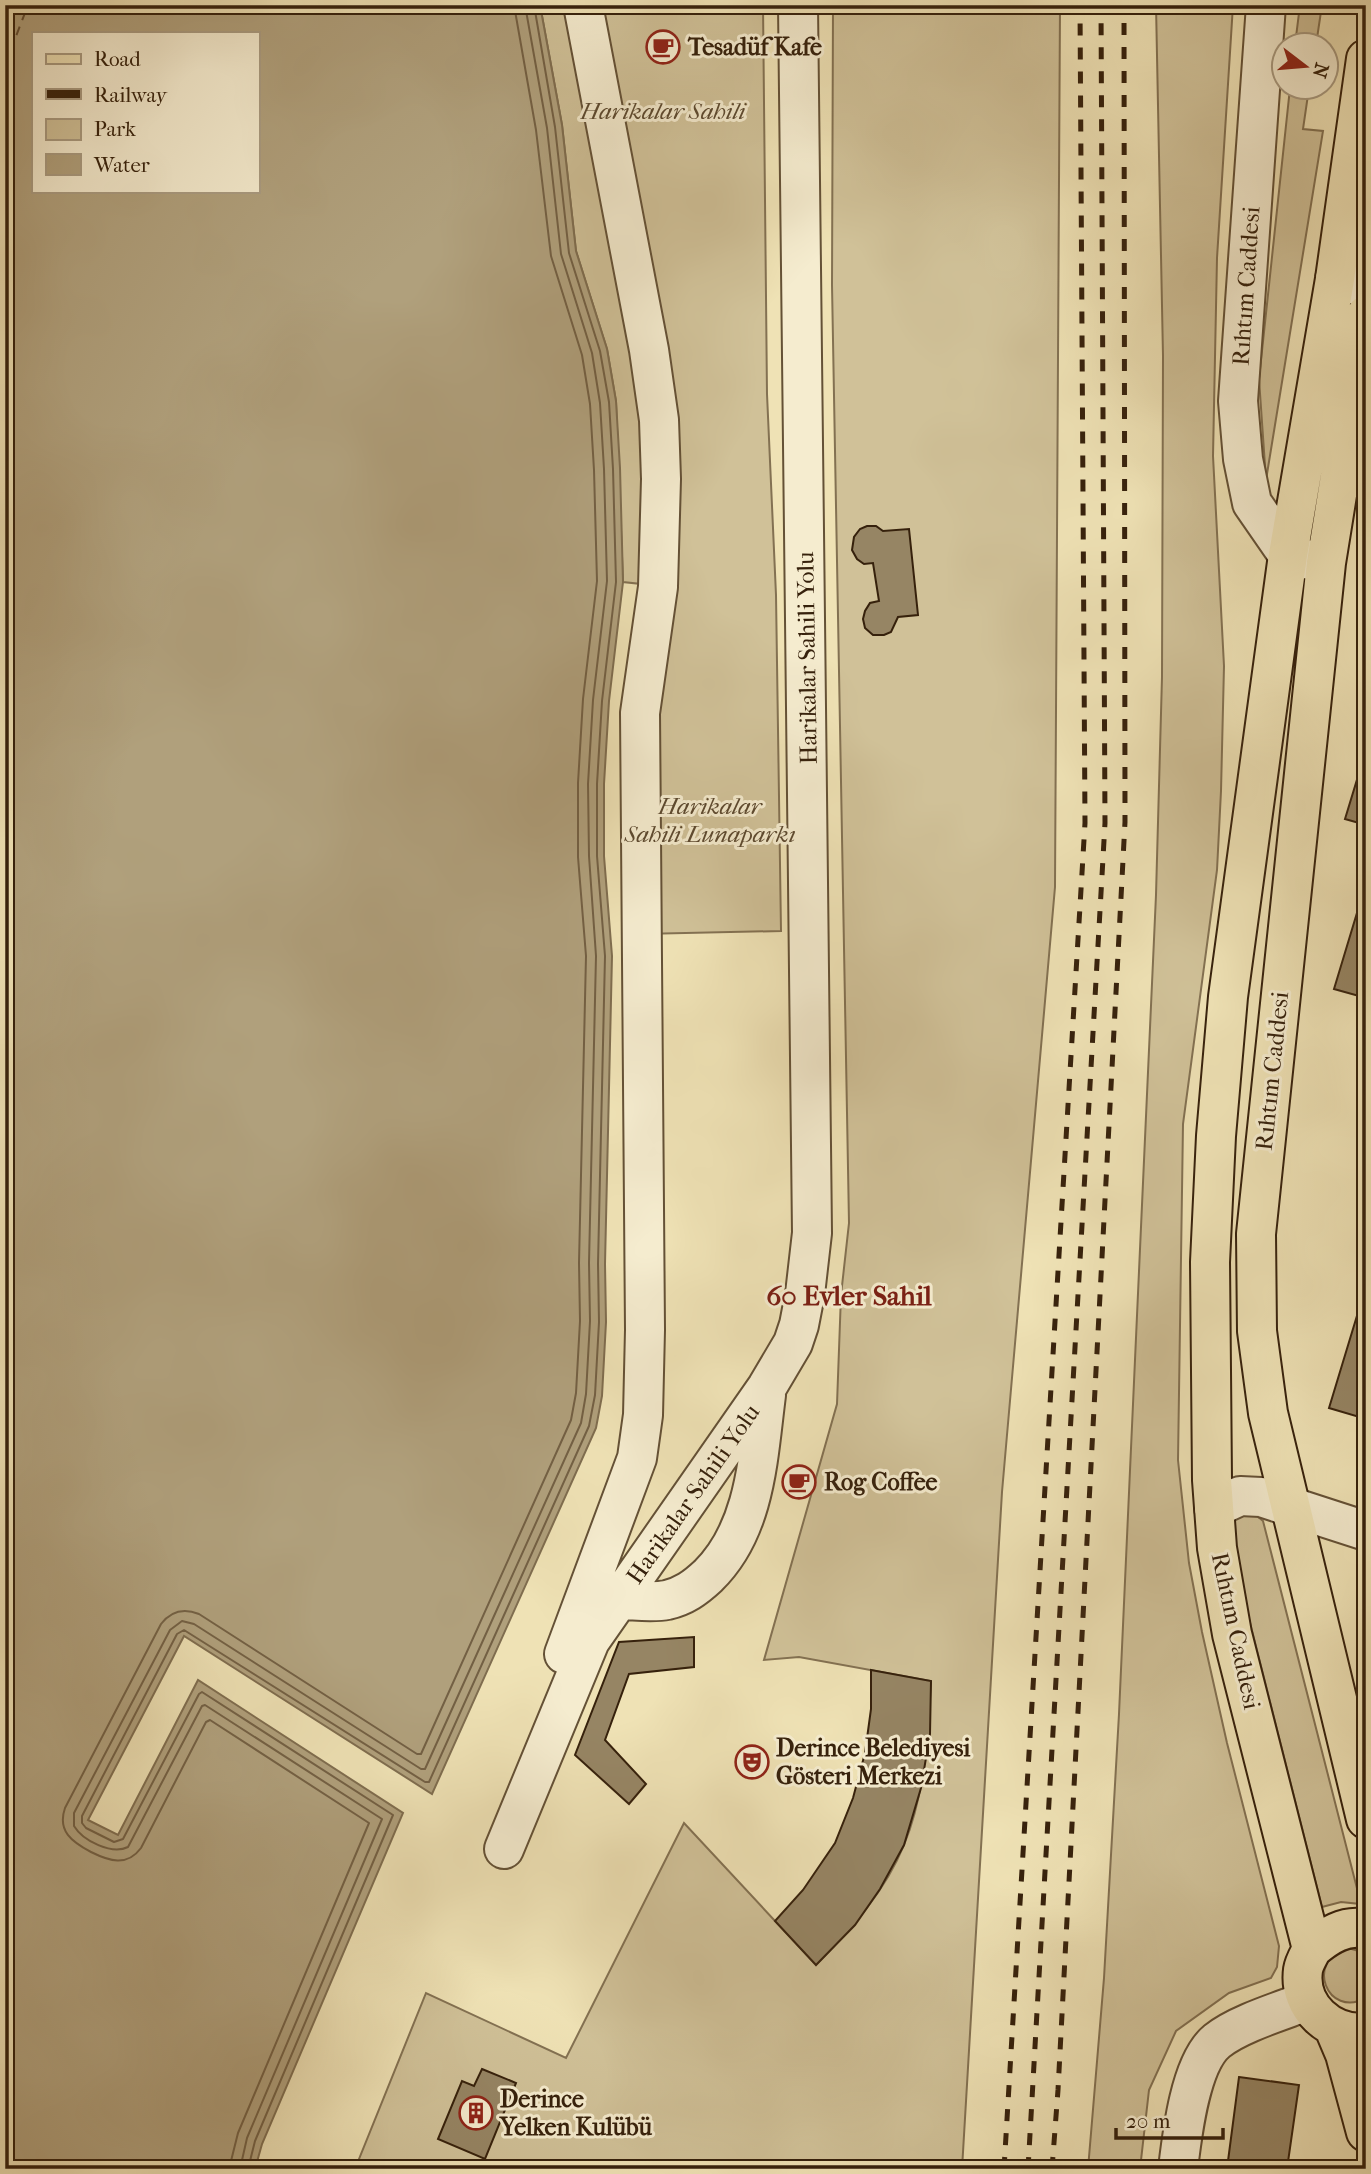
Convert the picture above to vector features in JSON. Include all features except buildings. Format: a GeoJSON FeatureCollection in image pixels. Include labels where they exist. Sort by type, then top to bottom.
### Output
{"type":"FeatureCollection","features":[{"type":"Feature","properties":{"kind":"main road","name":"Rıhtım Caddesi"},"geometry":{"type":"LineString","coordinates":[[1307,2001],[1303,1968],[1312,1949],[1232,1634],[1217,1548],[1209,1337],[1210,1262],[1217,1122],[1228,997],[1288,555],[1350,284],[1366,59]]}},
{"type":"Feature","properties":{"kind":"main road","name":"Rıhtım Caddesi"},"geometry":{"type":"LineString","coordinates":[[1366,315],[1326,563],[1256,1234],[1257,1331],[1268,1413],[1366,1819]]}},
{"type":"Feature","properties":{"kind":"main road"},"geometry":{"type":"LineString","coordinates":[[1312,1949],[1327,1936],[1340,1931],[1366,1929]]}},
{"type":"Feature","properties":{"kind":"main road"},"geometry":{"type":"LineString","coordinates":[[1307,2001],[1316,2014],[1350,2031],[1345,2054],[1366,2132]]}},
{"type":"Feature","properties":{"kind":"street"},"geometry":{"type":"LineString","coordinates":[[504,1849],[563,1685],[637,1458],[643,1415],[645,1317],[640,713],[658,587],[662,479],[659,421],[649,350],[583,5]]}},
{"type":"Feature","properties":{"kind":"street","name":"Harikalar Sahili Yolu"},"geometry":{"type":"LineString","coordinates":[[618,1600],[666,1600],[692,1591],[720,1564],[743,1524],[754,1483],[767,1387],[789,1304],[776,5]]}},
{"type":"Feature","properties":{"kind":"street","name":"Harikalar Sahili Yolu"},"geometry":{"type":"LineString","coordinates":[[563,1685],[618,1600],[767,1387],[793,1343],[805,1294],[812,1233],[798,5]]}},
{"type":"Feature","properties":{"kind":"street","name":"Rıhtım Caddesi"},"geometry":{"type":"LineString","coordinates":[[1266,5],[1238,401],[1243,459],[1252,503],[1288,555]]}},
{"type":"Feature","properties":{"kind":"street"},"geometry":{"type":"LineString","coordinates":[[1288,555],[1326,563]]}},
{"type":"Feature","properties":{"kind":"street"},"geometry":{"type":"LineString","coordinates":[[1214,1508],[1240,1496],[1261,1497],[1366,1531]]}},
{"type":"Feature","properties":{"kind":"street"},"geometry":{"type":"LineString","coordinates":[[1178,2169],[1184,2124],[1194,2084],[1203,2060],[1215,2042],[1229,2033],[1307,2001]]}},
{"type":"Feature","properties":{"kind":"green space","name":"Harikalar Sahili"},"geometry":{"type":"Polygon","coordinates":[[[540,5],[763,5],[767,394],[776,595],[781,931],[641,934],[641,584],[623,582],[616,401],[607,349],[576,251],[562,125],[540,5]]]}},
{"type":"Feature","properties":{"kind":"green space"},"geometry":{"type":"Polygon","coordinates":[[[833,5],[1060,5],[1055,887],[1002,1492],[962,2169],[355,2169],[426,1993],[566,2058],[684,1823],[816,1965],[854,1924],[887,1879],[904,1845],[917,1805],[927,1743],[931,1681],[799,1657],[764,1660],[837,1404],[841,1295],[849,1223],[832,285],[833,5]]]}},
{"type":"Feature","properties":{"kind":"green space"},"geometry":{"type":"Polygon","coordinates":[[[1156,5],[1233,5],[1217,258],[1213,456],[1224,666],[1221,791],[1217,870],[1183,1124],[1178,1460],[1189,1563],[1202,1632],[1227,1743],[1279,1946],[1277,1967],[1271,1978],[1229,1993],[1176,2031],[1149,2090],[1140,2169],[1088,2169],[1104,1978],[1119,1714],[1156,895],[1162,677],[1163,356],[1156,5]]]}},
{"type":"Feature","properties":{"kind":"green space"},"geometry":{"type":"Polygon","coordinates":[[[1300,5],[1322,5],[1318,32],[1297,32],[1300,5]]]}},
{"type":"Feature","properties":{"kind":"green space"},"geometry":{"type":"Polygon","coordinates":[[[1289,102],[1307,102],[1303,129],[1323,131],[1266,480],[1259,379],[1289,102]]]}},
{"type":"Feature","properties":{"kind":"green space"},"geometry":{"type":"Polygon","coordinates":[[[1250,1510],[1263,1521],[1361,1904],[1341,1902],[1322,1907],[1227,1532],[1235,1513],[1250,1510]]]}},
{"type":"Feature","properties":{"kind":"green space"},"geometry":{"type":"Polygon","coordinates":[[[1348,1948],[1366,1953],[1366,1998],[1352,2002],[1341,2001],[1332,1995],[1324,1975],[1327,1964],[1335,1954],[1348,1948]]]}},
{"type":"Feature","properties":{"kind":"water"},"geometry":{"type":"Polygon","coordinates":[[[5,5],[540,5],[562,125],[576,251],[607,349],[616,401],[620,468],[623,582],[609,701],[604,784],[604,856],[612,956],[606,1322],[602,1396],[596,1428],[432,1794],[184,1636],[88,1820],[118,1835],[198,1680],[403,1813],[262,2144],[255,2169],[5,2169],[5,5]]]}},
{"type":"Feature","properties":{"kind":"ferry route"},"geometry":{"type":"LineString","coordinates":[[5,65],[28,5]]}},
{"type":"Feature","properties":{"kind":"railway"},"geometry":{"type":"LineString","coordinates":[[1004,2169],[1085,823],[1080,5]]}},
{"type":"Feature","properties":{"kind":"railway"},"geometry":{"type":"LineString","coordinates":[[1028,2169],[1105,823],[1101,5]]}},
{"type":"Feature","properties":{"kind":"railway"},"geometry":{"type":"LineString","coordinates":[[1052,2169],[1125,822],[1124,5]]}},
{"type":"Feature","properties":{"kind":"place","name":"Tesadüf Kafe"},"geometry":{"type":"Point","coordinates":[663,47]}},
{"type":"Feature","properties":{"kind":"place","name":"Rog Coffee"},"geometry":{"type":"Point","coordinates":[799,1482]}},
{"type":"Feature","properties":{"kind":"place","name":"Derince Belediyesi Gösteri Merkezi"},"geometry":{"type":"Point","coordinates":[752,1762]}},
{"type":"Feature","properties":{"kind":"place","name":"Derince Yelken Kulübü"},"geometry":{"type":"Point","coordinates":[476,2113]}},
{"type":"Feature","properties":{"kind":"district","name":"60 Evler Sahil"},"geometry":{"type":"Point","coordinates":[849,1295]}},
{"type":"Feature","properties":{"kind":"park label","name":"Harikalar Sahili Lunaparkı"},"geometry":{"type":"Point","coordinates":[710,820]}}]}
